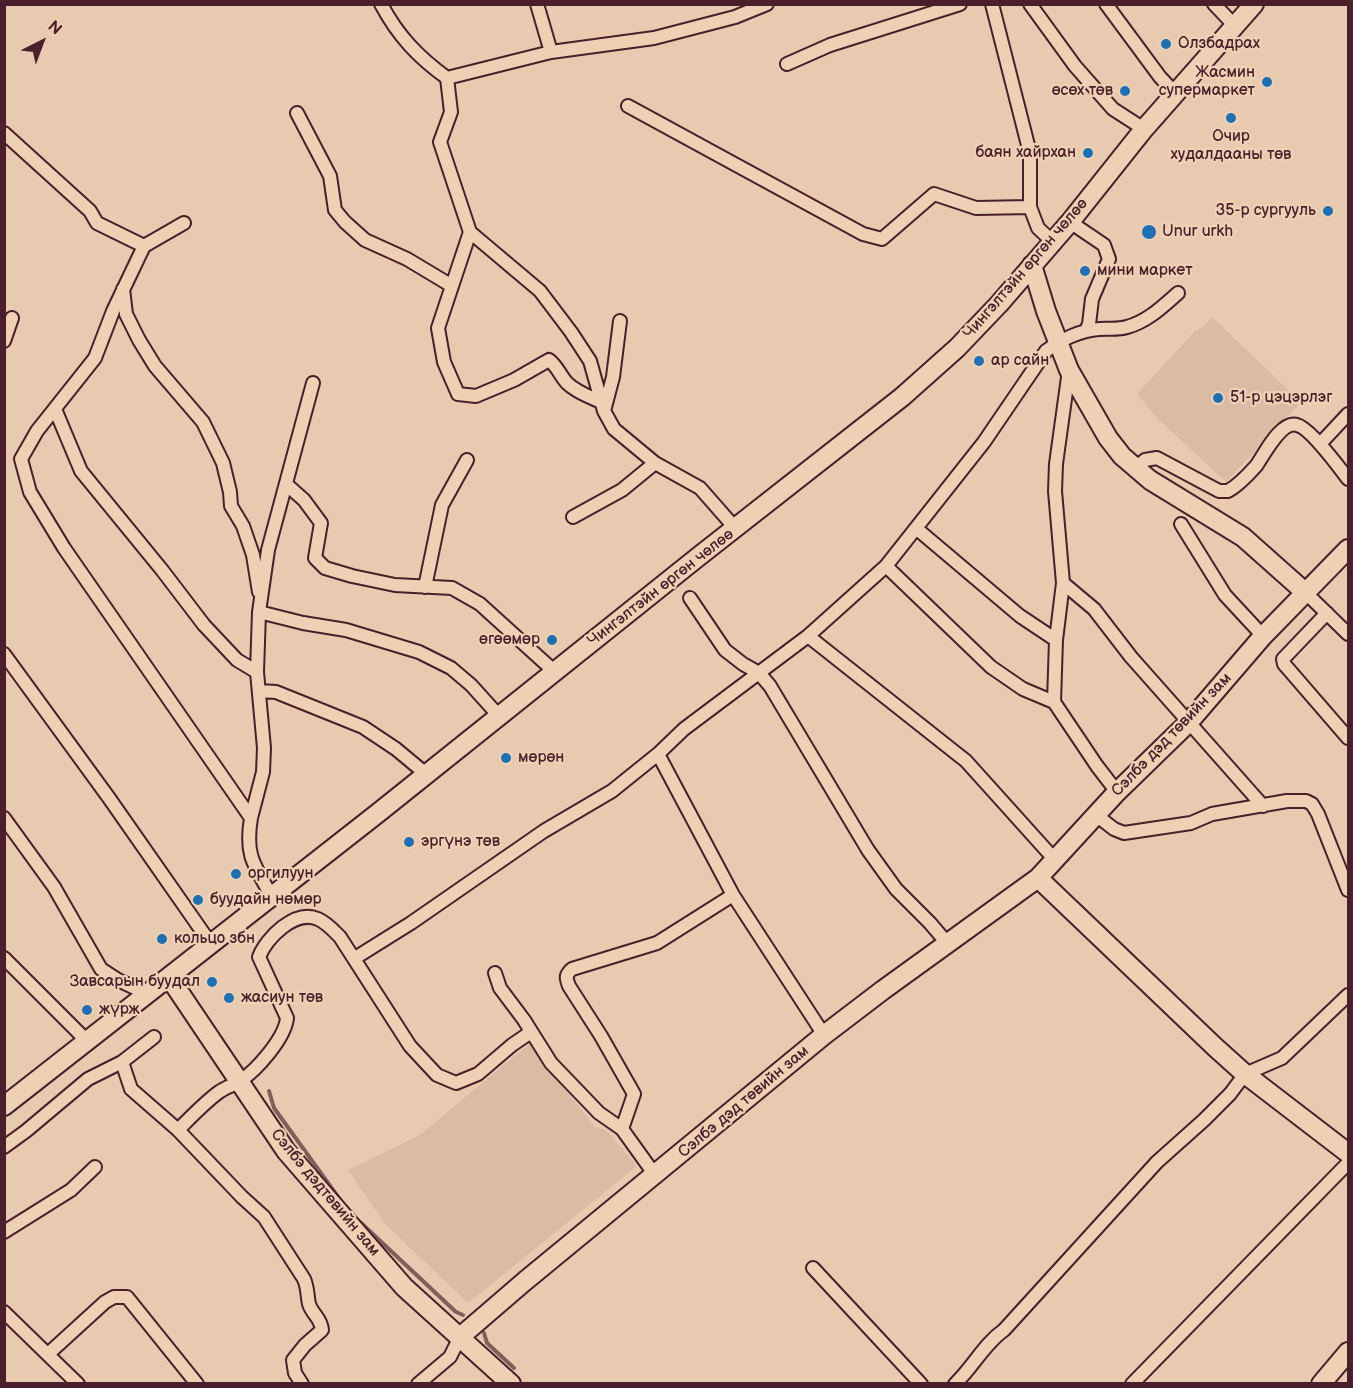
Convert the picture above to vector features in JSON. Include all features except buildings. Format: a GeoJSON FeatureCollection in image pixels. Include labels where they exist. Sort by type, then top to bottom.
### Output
{"type":"FeatureCollection","features":[{"type":"Feature","properties":{"kind":"street"},"geometry":{"type":"LineString","coordinates":[[381,4],[404,40],[423,61],[447,78],[451,112],[440,142],[470,232],[540,291],[572,332],[590,361],[603,407],[615,429],[654,463],[700,488],[736,529]]}},
{"type":"Feature","properties":{"kind":"street"},"geometry":{"type":"LineString","coordinates":[[537,4],[551,52]]}},
{"type":"Feature","properties":{"kind":"street"},"geometry":{"type":"LineString","coordinates":[[447,78],[551,52],[654,38],[735,16],[767,4]]}},
{"type":"Feature","properties":{"kind":"street"},"geometry":{"type":"LineString","coordinates":[[787,64],[830,45],[960,4]]}},
{"type":"Feature","properties":{"kind":"street"},"geometry":{"type":"LineString","coordinates":[[992,4],[1030,153],[1030,207],[1038,228],[1053,242]]}},
{"type":"Feature","properties":{"kind":"street"},"geometry":{"type":"LineString","coordinates":[[1030,4],[1075,66],[1113,109],[1144,129]]}},
{"type":"Feature","properties":{"kind":"street"},"geometry":{"type":"LineString","coordinates":[[1106,4],[1160,77],[1177,95]]}},
{"type":"Feature","properties":{"kind":"street"},"geometry":{"type":"LineString","coordinates":[[1214,4],[1235,26]]}},
{"type":"Feature","properties":{"kind":"street","name":"Чингэлтэйн өргөн чөлөө"},"geometry":{"type":"LineString","coordinates":[[4,1106],[856,435],[922,380],[978,326],[1032,266],[1144,129],[1177,95],[1254,4]]}},
{"type":"Feature","properties":{"kind":"street"},"geometry":{"type":"LineString","coordinates":[[628,106],[863,234],[882,239],[934,194],[976,208],[1030,207]]}},
{"type":"Feature","properties":{"kind":"street"},"geometry":{"type":"LineString","coordinates":[[297,113],[330,176],[335,210],[345,222],[365,240],[407,259],[452,286]]}},
{"type":"Feature","properties":{"kind":"street"},"geometry":{"type":"LineString","coordinates":[[4,133],[90,211],[97,223],[144,246]]}},
{"type":"Feature","properties":{"kind":"street"},"geometry":{"type":"LineString","coordinates":[[1070,222],[1104,245],[1109,258],[1092,299],[1086,331]]}},
{"type":"Feature","properties":{"kind":"street"},"geometry":{"type":"LineString","coordinates":[[184,223],[144,246],[95,358],[37,430],[21,459],[30,492],[64,548],[251,818]]}},
{"type":"Feature","properties":{"kind":"street"},"geometry":{"type":"LineString","coordinates":[[470,232],[438,328],[444,362],[458,394],[476,396],[514,380],[549,360],[556,365],[567,382],[603,407]]}},
{"type":"Feature","properties":{"kind":"street"},"geometry":{"type":"LineString","coordinates":[[1032,266],[1069,370],[1108,438],[1122,456],[1135,469],[1243,537],[1306,592],[1348,634]]}},
{"type":"Feature","properties":{"kind":"street"},"geometry":{"type":"LineString","coordinates":[[124,288],[126,314],[139,340],[155,366],[203,422],[223,463],[231,506],[243,526],[253,555],[260,607]]}},
{"type":"Feature","properties":{"kind":"street"},"geometry":{"type":"LineString","coordinates":[[355,958],[411,923],[544,831],[612,791],[658,754],[684,729],[808,636],[886,566],[917,529],[989,436],[1043,355],[1058,343],[1086,331],[1120,329],[1141,322],[1178,293]]}},
{"type":"Feature","properties":{"kind":"street"},"geometry":{"type":"LineString","coordinates":[[4,341],[12,318]]}},
{"type":"Feature","properties":{"kind":"street"},"geometry":{"type":"LineString","coordinates":[[603,407],[613,377],[620,321]]}},
{"type":"Feature","properties":{"kind":"street"},"geometry":{"type":"LineString","coordinates":[[1054,702],[1056,640],[1063,583],[1055,491],[1058,439],[1069,370]]}},
{"type":"Feature","properties":{"kind":"street"},"geometry":{"type":"LineString","coordinates":[[271,895],[251,861],[248,835],[263,772],[264,748],[258,672],[260,607],[268,550],[313,383]]}},
{"type":"Feature","properties":{"kind":"street"},"geometry":{"type":"LineString","coordinates":[[55,409],[81,471],[204,625],[237,660],[258,672]]}},
{"type":"Feature","properties":{"kind":"street"},"geometry":{"type":"LineString","coordinates":[[1320,444],[1348,414]]}},
{"type":"Feature","properties":{"kind":"street"},"geometry":{"type":"LineString","coordinates":[[1135,469],[1145,460],[1156,458],[1225,492],[1232,489],[1249,473],[1276,436],[1286,427],[1295,424],[1320,444],[1348,479]]}},
{"type":"Feature","properties":{"kind":"street"},"geometry":{"type":"LineString","coordinates":[[425,587],[442,505],[466,460]]}},
{"type":"Feature","properties":{"kind":"street"},"geometry":{"type":"LineString","coordinates":[[573,517],[622,490],[654,463]]}},
{"type":"Feature","properties":{"kind":"street"},"geometry":{"type":"LineString","coordinates":[[286,484],[304,500],[321,523],[315,558],[325,568],[395,585],[452,588],[480,604],[516,634],[555,672]]}},
{"type":"Feature","properties":{"kind":"street"},"geometry":{"type":"LineString","coordinates":[[1181,524],[1225,595],[1263,636]]}},
{"type":"Feature","properties":{"kind":"street"},"geometry":{"type":"LineString","coordinates":[[917,529],[1020,616],[1056,640]]}},
{"type":"Feature","properties":{"kind":"street","name":"Сэлбэ дэд төвийн зам"},"geometry":{"type":"LineString","coordinates":[[460,1337],[824,1035],[1038,878],[1117,792],[1188,722],[1263,636],[1348,549]]}},
{"type":"Feature","properties":{"kind":"street"},"geometry":{"type":"LineString","coordinates":[[886,566],[992,667],[1023,689],[1054,702],[1117,792]]}},
{"type":"Feature","properties":{"kind":"street"},"geometry":{"type":"LineString","coordinates":[[1063,583],[1094,609],[1131,657],[1263,806]]}},
{"type":"Feature","properties":{"kind":"street"},"geometry":{"type":"LineString","coordinates":[[690,598],[725,650],[759,673],[770,686],[868,850],[896,889],[930,922],[947,943]]}},
{"type":"Feature","properties":{"kind":"street"},"geometry":{"type":"LineString","coordinates":[[260,607],[303,623],[346,630],[419,652],[451,668],[471,685],[499,716]]}},
{"type":"Feature","properties":{"kind":"street"},"geometry":{"type":"LineString","coordinates":[[1327,613],[1283,659],[1284,664],[1348,738]]}},
{"type":"Feature","properties":{"kind":"street"},"geometry":{"type":"LineString","coordinates":[[808,636],[966,761],[1056,861]]}},
{"type":"Feature","properties":{"kind":"street"},"geometry":{"type":"LineString","coordinates":[[4,654],[109,798],[211,944]]}},
{"type":"Feature","properties":{"kind":"street"},"geometry":{"type":"LineString","coordinates":[[259,691],[276,692],[363,727],[396,748],[426,774]]}},
{"type":"Feature","properties":{"kind":"street"},"geometry":{"type":"LineString","coordinates":[[658,754],[733,895],[824,1035]]}},
{"type":"Feature","properties":{"kind":"street"},"geometry":{"type":"LineString","coordinates":[[1096,815],[1114,830],[1124,833],[1191,823],[1212,814],[1287,801],[1306,801],[1312,804],[1318,814],[1345,871],[1348,890]]}},
{"type":"Feature","properties":{"kind":"street"},"geometry":{"type":"LineString","coordinates":[[4,818],[54,886],[101,969],[148,994]]}},
{"type":"Feature","properties":{"kind":"street"},"geometry":{"type":"LineString","coordinates":[[1038,878],[1245,1074],[1348,1153]]}},
{"type":"Feature","properties":{"kind":"street"},"geometry":{"type":"LineString","coordinates":[[621,1129],[634,1095],[601,1035],[569,986],[567,973],[572,969],[657,943],[733,895]]}},
{"type":"Feature","properties":{"kind":"street"},"geometry":{"type":"LineString","coordinates":[[177,1130],[222,1090],[240,1082],[258,1065],[280,1038],[286,1026],[284,1008],[273,990],[259,957],[263,947],[275,934],[293,921],[306,916],[317,918],[328,924],[340,937],[410,1046],[437,1075],[456,1083],[478,1074],[531,1032]]}},
{"type":"Feature","properties":{"kind":"street"},"geometry":{"type":"LineString","coordinates":[[4,958],[87,1041]]}},
{"type":"Feature","properties":{"kind":"street"},"geometry":{"type":"LineString","coordinates":[[495,973],[501,988],[542,1050],[563,1076],[599,1113],[621,1129],[655,1175]]}},
{"type":"Feature","properties":{"kind":"street","name":"Сэлбэ дэдтөвийн зам"},"geometry":{"type":"LineString","coordinates":[[169,977],[286,1151],[404,1287],[511,1383]]}},
{"type":"Feature","properties":{"kind":"street"},"geometry":{"type":"LineString","coordinates":[[955,1383],[1157,1162],[1230,1094],[1245,1074],[1282,1058],[1348,995]]}},
{"type":"Feature","properties":{"kind":"street"},"geometry":{"type":"LineString","coordinates":[[4,1147],[88,1078],[122,1062],[154,1037]]}},
{"type":"Feature","properties":{"kind":"street"},"geometry":{"type":"LineString","coordinates":[[122,1062],[131,1089],[177,1130],[264,1217],[304,1279],[308,1289],[309,1305],[321,1322],[322,1330],[304,1345],[293,1360],[295,1373],[302,1383]]}},
{"type":"Feature","properties":{"kind":"street"},"geometry":{"type":"LineString","coordinates":[[1132,1383],[1348,1163]]}},
{"type":"Feature","properties":{"kind":"street"},"geometry":{"type":"LineString","coordinates":[[4,1232],[71,1190],[95,1167]]}},
{"type":"Feature","properties":{"kind":"street"},"geometry":{"type":"LineString","coordinates":[[813,1268],[921,1383]]}},
{"type":"Feature","properties":{"kind":"street"},"geometry":{"type":"LineString","coordinates":[[48,1354],[105,1302],[114,1297],[127,1297],[197,1383]]}},
{"type":"Feature","properties":{"kind":"street"},"geometry":{"type":"LineString","coordinates":[[4,1312],[78,1383]]}},
{"type":"Feature","properties":{"kind":"street"},"geometry":{"type":"LineString","coordinates":[[418,1383],[450,1357],[460,1337]]}},
{"type":"Feature","properties":{"kind":"street"},"geometry":{"type":"LineString","coordinates":[[1321,1383],[1348,1352]]}},
{"type":"Feature","properties":{"kind":"shaded area","name":"51-р цэцэрлэг"},"geometry":{"type":"Polygon","coordinates":[[[1212,317],[1301,402],[1226,482],[1158,419],[1137,394],[1195,331],[1203,327],[1212,317]]]}},
{"type":"Feature","properties":{"kind":"shaded area"},"geometry":{"type":"Polygon","coordinates":[[[529,1044],[595,1127],[606,1130],[637,1166],[468,1303],[385,1224],[348,1170],[420,1135],[529,1044]]]}},
{"type":"Feature","properties":{"kind":"waterway"},"geometry":{"type":"LineString","coordinates":[[269,1091],[274,1108],[341,1201]]}},
{"type":"Feature","properties":{"kind":"waterway"},"geometry":{"type":"LineString","coordinates":[[360,1222],[456,1312],[463,1315]]}},
{"type":"Feature","properties":{"kind":"waterway"},"geometry":{"type":"LineString","coordinates":[[484,1333],[487,1343],[514,1368]]}},
{"type":"Feature","properties":{"kind":"place","name":"Олзбадрах"},"geometry":{"type":"Point","coordinates":[1166,44]}},
{"type":"Feature","properties":{"kind":"place","name":"Жасмин супермаркет"},"geometry":{"type":"Point","coordinates":[1267,82]}},
{"type":"Feature","properties":{"kind":"place","name":"өсөх төв"},"geometry":{"type":"Point","coordinates":[1125,91]}},
{"type":"Feature","properties":{"kind":"place","name":"Очир худалдааны төв"},"geometry":{"type":"Point","coordinates":[1231,118]}},
{"type":"Feature","properties":{"kind":"place","name":"баян хайрхан"},"geometry":{"type":"Point","coordinates":[1088,153]}},
{"type":"Feature","properties":{"kind":"place","name":"35-р сургууль"},"geometry":{"type":"Point","coordinates":[1328,211]}},
{"type":"Feature","properties":{"kind":"place","name":"Unur urkh"},"geometry":{"type":"Point","coordinates":[1149,232]}},
{"type":"Feature","properties":{"kind":"place","name":"мини маркет"},"geometry":{"type":"Point","coordinates":[1085,271]}},
{"type":"Feature","properties":{"kind":"place","name":"ар сайн"},"geometry":{"type":"Point","coordinates":[979,361]}},
{"type":"Feature","properties":{"kind":"place","name":"51-р цэцэрлэг"},"geometry":{"type":"Point","coordinates":[1218,398]}},
{"type":"Feature","properties":{"kind":"place","name":"өгөөмөр"},"geometry":{"type":"Point","coordinates":[552,640]}},
{"type":"Feature","properties":{"kind":"place","name":"мөрөн"},"geometry":{"type":"Point","coordinates":[506,758]}},
{"type":"Feature","properties":{"kind":"place","name":"эргүнэ төв"},"geometry":{"type":"Point","coordinates":[409,842]}},
{"type":"Feature","properties":{"kind":"place","name":"оргилуун"},"geometry":{"type":"Point","coordinates":[236,874]}},
{"type":"Feature","properties":{"kind":"place","name":"буудайн нөмөр"},"geometry":{"type":"Point","coordinates":[198,900]}},
{"type":"Feature","properties":{"kind":"place","name":"кольцо збн"},"geometry":{"type":"Point","coordinates":[162,939]}},
{"type":"Feature","properties":{"kind":"place","name":"Завсарын буудал"},"geometry":{"type":"Point","coordinates":[212,982]}},
{"type":"Feature","properties":{"kind":"place","name":"жасиун төв"},"geometry":{"type":"Point","coordinates":[229,998]}},
{"type":"Feature","properties":{"kind":"place","name":"жүрж"},"geometry":{"type":"Point","coordinates":[87,1010]}}]}
